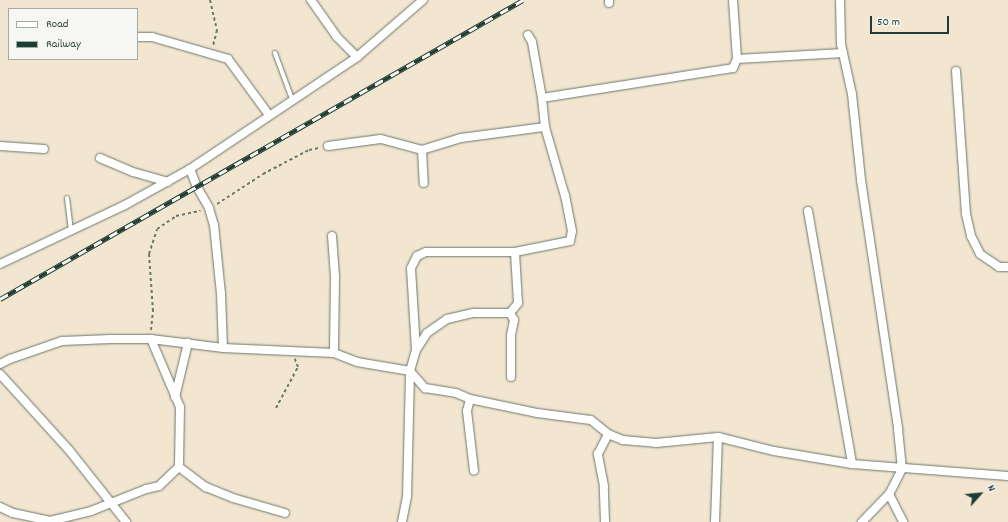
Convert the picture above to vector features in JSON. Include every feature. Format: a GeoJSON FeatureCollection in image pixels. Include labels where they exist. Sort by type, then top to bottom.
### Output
{"type":"FeatureCollection","features":[{"type":"Feature","properties":{"kind":"street"},"geometry":{"type":"LineString","coordinates":[[311,0],[337,37],[357,57]]}},
{"type":"Feature","properties":{"kind":"street"},"geometry":{"type":"LineString","coordinates":[[0,264],[125,205],[190,169],[292,99],[357,57],[423,0]]}},
{"type":"Feature","properties":{"kind":"street"},"geometry":{"type":"LineString","coordinates":[[542,98],[733,68],[737,59],[733,0]]}},
{"type":"Feature","properties":{"kind":"street"},"geometry":{"type":"LineString","coordinates":[[840,0],[841,44],[852,94],[862,188],[889,366],[902,469],[888,494],[862,522]]}},
{"type":"Feature","properties":{"kind":"street"},"geometry":{"type":"LineString","coordinates":[[416,350],[411,268],[416,256],[426,252],[515,252],[570,241],[572,231],[565,196],[545,127],[542,98],[532,42],[528,35]]}},
{"type":"Feature","properties":{"kind":"street"},"geometry":{"type":"LineString","coordinates":[[138,37],[152,37],[228,59],[269,115]]}},
{"type":"Feature","properties":{"kind":"street"},"geometry":{"type":"LineString","coordinates":[[737,59],[843,53]]}},
{"type":"Feature","properties":{"kind":"street"},"geometry":{"type":"LineString","coordinates":[[956,71],[966,214],[971,236],[980,254],[999,267],[1008,267]]}},
{"type":"Feature","properties":{"kind":"street"},"geometry":{"type":"LineString","coordinates":[[328,146],[382,139],[422,150],[461,138],[545,127]]}},
{"type":"Feature","properties":{"kind":"street"},"geometry":{"type":"LineString","coordinates":[[0,146],[44,149]]}},
{"type":"Feature","properties":{"kind":"street"},"geometry":{"type":"LineString","coordinates":[[422,150],[424,183]]}},
{"type":"Feature","properties":{"kind":"street"},"geometry":{"type":"LineString","coordinates":[[100,158],[133,172],[168,182]]}},
{"type":"Feature","properties":{"kind":"street"},"geometry":{"type":"LineString","coordinates":[[190,169],[197,187],[209,208],[214,225],[221,294],[223,348]]}},
{"type":"Feature","properties":{"kind":"street"},"geometry":{"type":"LineString","coordinates":[[808,211],[852,464]]}},
{"type":"Feature","properties":{"kind":"street"},"geometry":{"type":"LineString","coordinates":[[332,236],[335,277],[334,353]]}},
{"type":"Feature","properties":{"kind":"street"},"geometry":{"type":"LineString","coordinates":[[402,522],[406,497],[410,371],[416,350],[427,333],[447,319],[474,314],[510,313],[518,303],[515,252]]}},
{"type":"Feature","properties":{"kind":"street"},"geometry":{"type":"LineString","coordinates":[[510,313],[514,320],[511,377]]}},
{"type":"Feature","properties":{"kind":"street"},"geometry":{"type":"LineString","coordinates":[[0,364],[10,359],[62,341],[151,339],[223,348],[334,353],[357,362],[410,371],[425,388],[456,393],[470,399],[537,413],[591,420],[608,434],[623,440],[656,443],[718,437],[774,451],[852,464],[1008,476]]}},
{"type":"Feature","properties":{"kind":"street"},"geometry":{"type":"LineString","coordinates":[[0,507],[13,512],[50,521],[91,511],[110,502],[159,486],[179,468],[180,407],[151,339]]}},
{"type":"Feature","properties":{"kind":"street"},"geometry":{"type":"LineString","coordinates":[[175,397],[188,343]]}},
{"type":"Feature","properties":{"kind":"street"},"geometry":{"type":"LineString","coordinates":[[0,374],[69,450],[126,522]]}},
{"type":"Feature","properties":{"kind":"street"},"geometry":{"type":"LineString","coordinates":[[470,399],[467,411],[474,471]]}},
{"type":"Feature","properties":{"kind":"street"},"geometry":{"type":"LineString","coordinates":[[605,522],[604,486],[598,454],[608,434]]}},
{"type":"Feature","properties":{"kind":"street"},"geometry":{"type":"LineString","coordinates":[[715,522],[718,437]]}},
{"type":"Feature","properties":{"kind":"street"},"geometry":{"type":"LineString","coordinates":[[179,468],[206,487],[232,498],[285,513]]}},
{"type":"Feature","properties":{"kind":"street"},"geometry":{"type":"LineString","coordinates":[[888,494],[903,522]]}},
{"type":"Feature","properties":{"kind":"lane"},"geometry":{"type":"LineString","coordinates":[[275,53],[292,99]]}},
{"type":"Feature","properties":{"kind":"lane"},"geometry":{"type":"LineString","coordinates":[[67,198],[71,230]]}},
{"type":"Feature","properties":{"kind":"path"},"geometry":{"type":"LineString","coordinates":[[210,0],[217,30],[210,54]]}},
{"type":"Feature","properties":{"kind":"path"},"geometry":{"type":"LineString","coordinates":[[276,408],[298,367],[291,351]]}},
{"type":"Feature","properties":{"kind":"railway"},"geometry":{"type":"LineString","coordinates":[[0,299],[523,0]]}}]}
